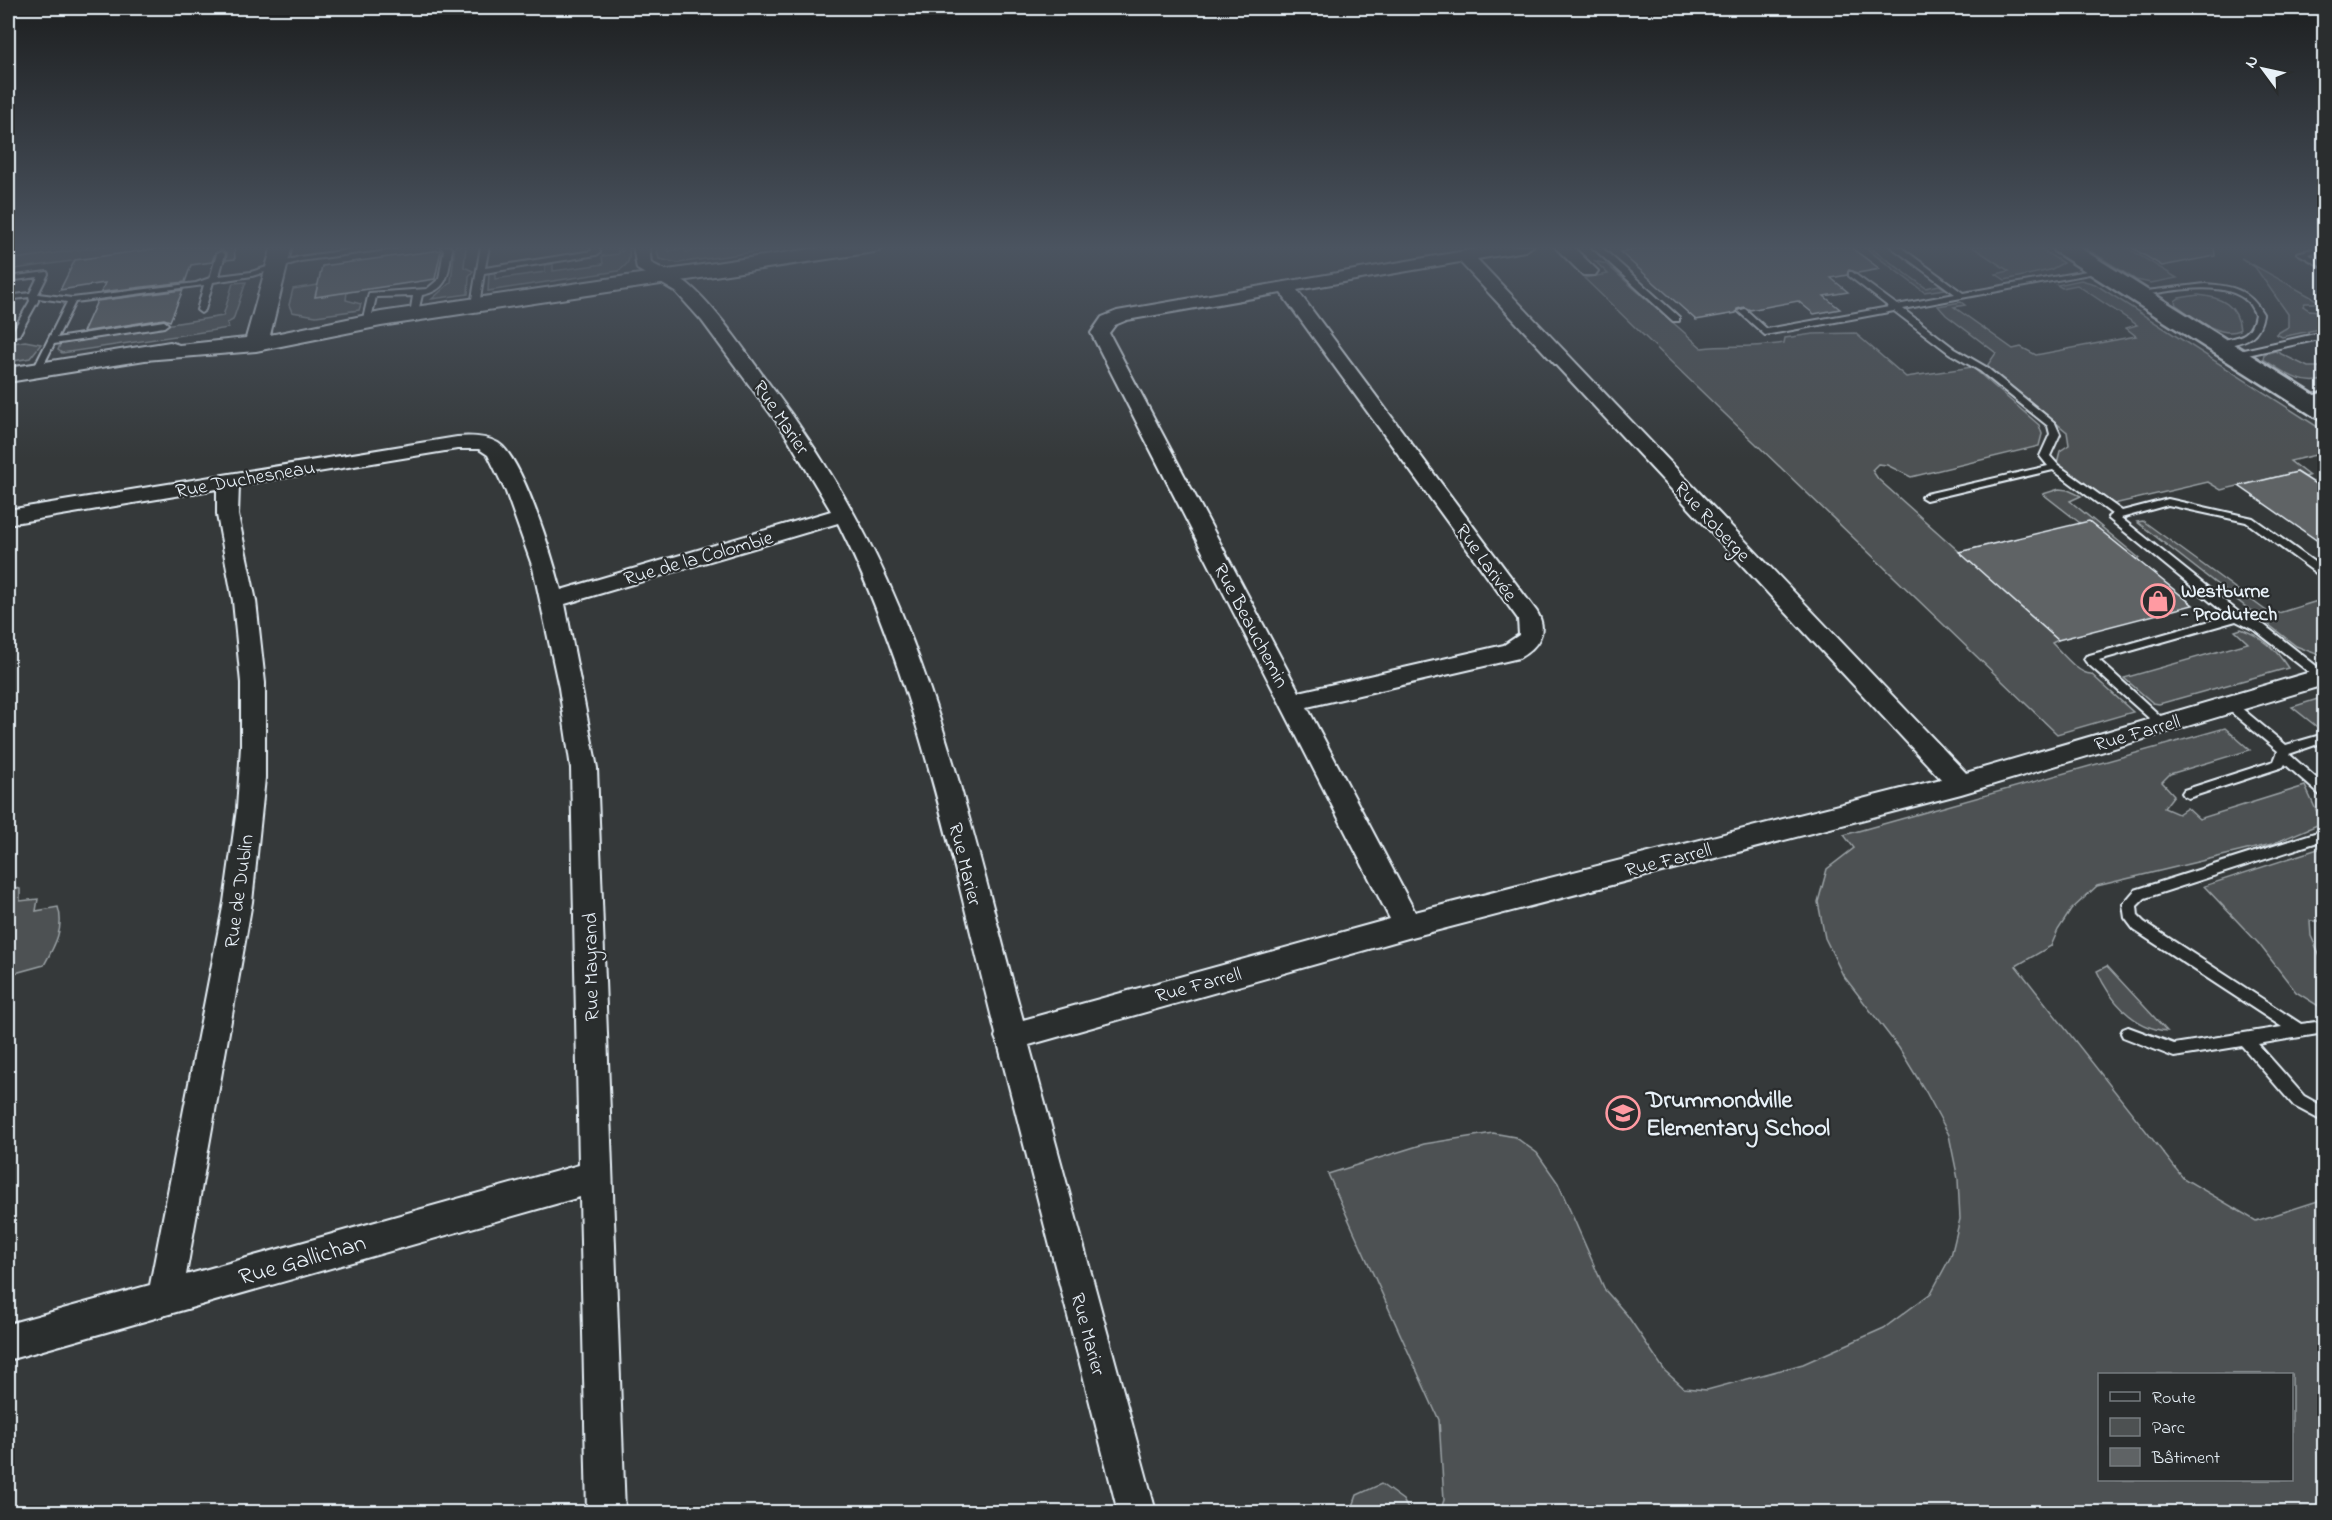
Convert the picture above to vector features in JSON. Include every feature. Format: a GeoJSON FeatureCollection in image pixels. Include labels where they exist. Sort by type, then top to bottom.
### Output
{"type":"FeatureCollection","features":[{"type":"Feature","properties":{"kind":"main road"},"geometry":{"type":"LineString","coordinates":[[2174,317],[2226,350],[2315,397],[2325,412]]}},
{"type":"Feature","properties":{"kind":"street"},"geometry":{"type":"LineString","coordinates":[[258,337],[263,317]]}},
{"type":"Feature","properties":{"kind":"street"},"geometry":{"type":"LineString","coordinates":[[8,375],[149,354],[216,349],[258,337],[396,317]]}},
{"type":"Feature","properties":{"kind":"street","name":"Rue Marier"},"geometry":{"type":"LineString","coordinates":[[706,317],[761,384],[804,448],[878,585],[905,653],[943,774],[1010,1037],[1137,1512]]}},
{"type":"Feature","properties":{"kind":"street","name":"Rue Beauchemin"},"geometry":{"type":"LineString","coordinates":[[1119,317],[1103,325],[1100,338],[1408,926]]}},
{"type":"Feature","properties":{"kind":"street","name":"Rue Larivée"},"geometry":{"type":"LineString","coordinates":[[1292,702],[1510,652],[1529,640],[1532,632],[1529,618],[1307,317]]}},
{"type":"Feature","properties":{"kind":"street","name":"Rue Roberge"},"geometry":{"type":"LineString","coordinates":[[1521,317],[1961,784]]}},
{"type":"Feature","properties":{"kind":"street","name":"Rue Duchesneau"},"geometry":{"type":"LineString","coordinates":[[8,518],[440,445],[483,443]]}},
{"type":"Feature","properties":{"kind":"street","name":"Rue Mayrand"},"geometry":{"type":"LineString","coordinates":[[483,443],[495,450],[506,468],[535,542],[553,600],[568,668],[584,768],[606,1512]]}},
{"type":"Feature","properties":{"kind":"street","name":"Rue de Dublin"},"geometry":{"type":"LineString","coordinates":[[165,1297],[238,902],[245,859],[253,766],[251,662],[240,575],[227,505],[229,481]]}},
{"type":"Feature","properties":{"kind":"street","name":"Rue de la Colombie"},"geometry":{"type":"LineString","coordinates":[[553,600],[842,515]]}},
{"type":"Feature","properties":{"kind":"street","name":"Rue Farrell"},"geometry":{"type":"LineString","coordinates":[[1010,1037],[1408,926],[1961,784],[2324,677]]}},
{"type":"Feature","properties":{"kind":"street","name":"Rue Gallichan"},"geometry":{"type":"LineString","coordinates":[[8,1342],[597,1176]]}},
{"type":"Feature","properties":{"kind":"lane"},"geometry":{"type":"LineString","coordinates":[[8,335],[16,333],[25,317]]}},
{"type":"Feature","properties":{"kind":"lane"},"geometry":{"type":"LineString","coordinates":[[37,370],[64,317]]}},
{"type":"Feature","properties":{"kind":"lane"},"geometry":{"type":"LineString","coordinates":[[371,317],[371,321]]}},
{"type":"Feature","properties":{"kind":"lane"},"geometry":{"type":"LineString","coordinates":[[1748,317],[1765,332],[1844,317]]}},
{"type":"Feature","properties":{"kind":"lane"},"geometry":{"type":"LineString","coordinates":[[1909,317],[1952,351],[1983,369],[2052,425],[2055,434],[2045,456],[2055,467],[2120,515]]}},
{"type":"Feature","properties":{"kind":"lane"},"geometry":{"type":"LineString","coordinates":[[2226,350],[2255,332],[2258,317]]}},
{"type":"Feature","properties":{"kind":"lane"},"geometry":{"type":"LineString","coordinates":[[51,342],[164,324]]}},
{"type":"Feature","properties":{"kind":"lane"},"geometry":{"type":"LineString","coordinates":[[2226,350],[2325,335]]}},
{"type":"Feature","properties":{"kind":"lane"},"geometry":{"type":"LineString","coordinates":[[1926,497],[2055,467]]}},
{"type":"Feature","properties":{"kind":"lane"},"geometry":{"type":"LineString","coordinates":[[2324,677],[2260,628],[2237,617],[2113,517],[2168,502],[2249,520],[2325,574]]}},
{"type":"Feature","properties":{"kind":"lane"},"geometry":{"type":"LineString","coordinates":[[2163,724],[2090,659],[2237,617]]}},
{"type":"Feature","properties":{"kind":"lane"},"geometry":{"type":"LineString","coordinates":[[2230,705],[2325,792]]}},
{"type":"Feature","properties":{"kind":"lane"},"geometry":{"type":"LineString","coordinates":[[2283,753],[2325,738]]}},
{"type":"Feature","properties":{"kind":"lane"},"geometry":{"type":"LineString","coordinates":[[2188,793],[2279,764],[2283,753]]}},
{"type":"Feature","properties":{"kind":"lane"},"geometry":{"type":"LineString","coordinates":[[2299,1031],[2139,926],[2132,918],[2130,904],[2140,894],[2325,835]]}},
{"type":"Feature","properties":{"kind":"lane"},"geometry":{"type":"LineString","coordinates":[[2128,1033],[2174,1051],[2325,1027]]}},
{"type":"Feature","properties":{"kind":"lane"},"geometry":{"type":"LineString","coordinates":[[2245,1040],[2299,1101],[2325,1115]]}},
{"type":"Feature","properties":{"kind":"green space"},"geometry":{"type":"Polygon","coordinates":[[[217,317],[234,317],[227,323],[229,328],[62,353],[58,350],[61,342],[217,317]]]}},
{"type":"Feature","properties":{"kind":"green space"},"geometry":{"type":"Polygon","coordinates":[[[1624,317],[1666,317],[1702,348],[1774,345],[1784,343],[1785,338],[1813,334],[1855,333],[1906,377],[1972,367],[2039,425],[2042,434],[2039,446],[1911,477],[1887,465],[1878,464],[1872,470],[1878,479],[2058,640],[2052,643],[2070,662],[2081,671],[2091,674],[2133,712],[2057,734],[1624,317]]]}},
{"type":"Feature","properties":{"kind":"green space"},"geometry":{"type":"Polygon","coordinates":[[[1949,317],[1968,317],[2013,349],[2021,347],[2036,355],[2136,336],[2126,328],[2137,325],[2125,317],[2146,317],[2324,431],[2324,453],[2290,461],[2309,476],[2305,477],[2297,472],[2221,490],[2208,482],[2114,504],[2057,463],[2060,451],[2069,445],[2067,432],[1987,366],[1996,353],[1949,317]]]}},
{"type":"Feature","properties":{"kind":"green space"},"geometry":{"type":"Polygon","coordinates":[[[2194,317],[2237,317],[2240,330],[2232,332],[2215,329],[2194,317]]]}},
{"type":"Feature","properties":{"kind":"green space"},"geometry":{"type":"Polygon","coordinates":[[[2288,317],[2324,317],[2324,328],[2282,337],[2276,334],[2288,327],[2288,317]]]}},
{"type":"Feature","properties":{"kind":"green space"},"geometry":{"type":"Polygon","coordinates":[[[25,341],[41,344],[30,358],[8,362],[8,344],[25,341]]]}},
{"type":"Feature","properties":{"kind":"green space"},"geometry":{"type":"Polygon","coordinates":[[[2275,351],[2308,367],[2319,367],[2324,371],[2324,380],[2300,379],[2285,373],[2263,359],[2264,354],[2275,351]]]}},
{"type":"Feature","properties":{"kind":"green space"},"geometry":{"type":"Polygon","coordinates":[[[2059,489],[2081,496],[2070,501],[2139,558],[2136,559],[2080,523],[2043,494],[2059,489]]]}},
{"type":"Feature","properties":{"kind":"green space"},"geometry":{"type":"Polygon","coordinates":[[[2143,521],[2272,615],[2324,599],[2324,657],[2296,646],[2137,522],[2143,521]]]}},
{"type":"Feature","properties":{"kind":"green space"},"geometry":{"type":"Polygon","coordinates":[[[2241,629],[2268,644],[2288,668],[2159,704],[2153,703],[2124,678],[2248,643],[2235,631],[2241,629]]]}},
{"type":"Feature","properties":{"kind":"green space"},"geometry":{"type":"Polygon","coordinates":[[[2324,697],[2324,729],[2321,730],[2292,707],[2324,697]]]}},
{"type":"Feature","properties":{"kind":"green space"},"geometry":{"type":"Polygon","coordinates":[[[2225,728],[2250,750],[2170,774],[2162,782],[2174,795],[2164,808],[2178,814],[2187,808],[2199,819],[2305,786],[2322,823],[2272,844],[2097,886],[2071,910],[2051,946],[2016,966],[2183,1178],[2256,1221],[2324,1199],[2324,1512],[1440,1512],[1444,1500],[1439,1420],[1328,1174],[1424,1144],[1493,1133],[1515,1137],[1537,1153],[1558,1183],[1605,1290],[1627,1315],[1665,1371],[1684,1388],[1707,1390],[1803,1364],[1884,1328],[1931,1293],[1951,1256],[1960,1219],[1958,1179],[1949,1135],[1926,1092],[1899,1048],[1843,975],[1825,938],[1818,902],[1827,869],[1854,848],[1844,835],[2225,728]]]}},
{"type":"Feature","properties":{"kind":"green space"},"geometry":{"type":"Polygon","coordinates":[[[2324,847],[2324,921],[2310,921],[2311,936],[2324,964],[2324,1006],[2320,1007],[2296,992],[2259,944],[2204,886],[2324,847]]]}},
{"type":"Feature","properties":{"kind":"green space"},"geometry":{"type":"Polygon","coordinates":[[[8,885],[20,889],[20,901],[38,899],[36,911],[58,907],[60,922],[55,944],[44,965],[8,975],[8,885]]]}},
{"type":"Feature","properties":{"kind":"green space"},"geometry":{"type":"Polygon","coordinates":[[[2107,966],[2167,1031],[2144,1024],[2124,1011],[2102,982],[2097,971],[2107,966]]]}},
{"type":"Feature","properties":{"kind":"green space"},"geometry":{"type":"Polygon","coordinates":[[[1381,1484],[1403,1500],[1410,1512],[1351,1512],[1357,1495],[1381,1484]]]}},
{"type":"Feature","properties":{"kind":"building"},"geometry":{"type":"Polygon","coordinates":[[[90,317],[172,317],[170,321],[164,319],[83,332],[90,317]]]}},
{"type":"Feature","properties":{"kind":"building"},"geometry":{"type":"Polygon","coordinates":[[[1693,317],[1714,317],[1696,320],[1693,317]]]}},
{"type":"Feature","properties":{"kind":"building"},"geometry":{"type":"Polygon","coordinates":[[[2297,472],[2325,490],[2325,546],[2239,486],[2297,472]]]}},
{"type":"Feature","properties":{"kind":"building"},"geometry":{"type":"Polygon","coordinates":[[[2089,521],[2193,605],[2058,640],[1959,552],[2089,521]]]}},
{"type":"Feature","properties":{"kind":"place","name":"Westburne - Produtech"},"geometry":{"type":"Point","coordinates":[2158,601]}},
{"type":"Feature","properties":{"kind":"place","name":"Drummondville Elementary School"},"geometry":{"type":"Point","coordinates":[1623,1113]}}]}
